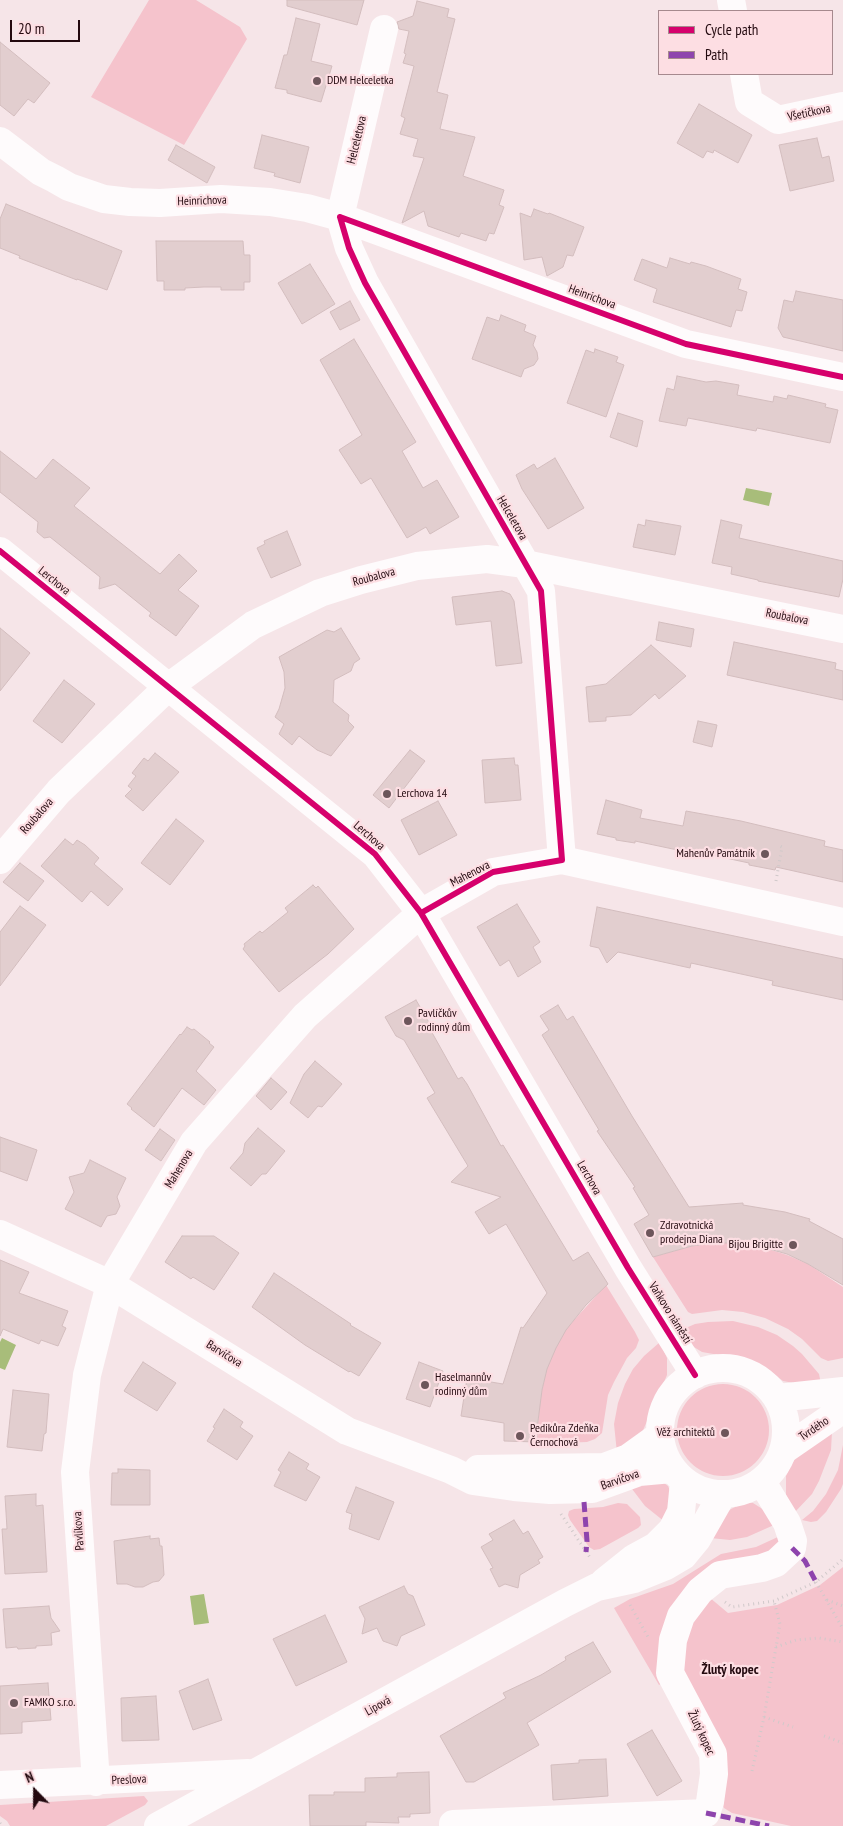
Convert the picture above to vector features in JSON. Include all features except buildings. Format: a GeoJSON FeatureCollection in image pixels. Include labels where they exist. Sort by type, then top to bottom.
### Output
{"type":"FeatureCollection","features":[{"type":"Feature","properties":{"kind":"street","name":"Helceletova"},"geometry":{"type":"LineString","coordinates":[[384,29],[340,217],[349,248],[365,283],[541,592],[562,860]]}},
{"type":"Feature","properties":{"kind":"street","name":"Všetičkova"},"geometry":{"type":"LineString","coordinates":[[744,75],[749,102],[778,120],[843,106]]}},
{"type":"Feature","properties":{"kind":"street","name":"Heinrichova"},"geometry":{"type":"LineString","coordinates":[[0,141],[41,172],[55,180],[104,199],[145,203],[221,199],[270,202],[307,208],[340,217],[686,344],[843,377]]}},
{"type":"Feature","properties":{"kind":"street","name":"Lerchova"},"geometry":{"type":"LineString","coordinates":[[0,551],[167,688],[376,854],[421,913],[626,1262]]}},
{"type":"Feature","properties":{"kind":"street","name":"Roubalova"},"geometry":{"type":"LineString","coordinates":[[0,860],[59,791],[167,688],[253,625],[320,593],[362,580],[418,566],[488,559],[526,564],[843,629]]}},
{"type":"Feature","properties":{"kind":"street","name":"Mahenova"},"geometry":{"type":"LineString","coordinates":[[110,1284],[194,1142],[305,1016],[421,913],[493,872],[562,860],[843,922]]}},
{"type":"Feature","properties":{"kind":"street","name":"Barvičova"},"geometry":{"type":"LineString","coordinates":[[0,1234],[110,1284],[347,1431],[451,1470],[473,1481],[550,1490],[592,1489],[639,1472],[678,1476]]}},
{"type":"Feature","properties":{"kind":"street","name":"Vaňkovo náměstí"},"geometry":{"type":"LineString","coordinates":[[626,1262],[695,1375]]}},
{"type":"Feature","properties":{"kind":"street","name":"Pavlíkova"},"geometry":{"type":"LineString","coordinates":[[96,1782],[75,1472],[87,1375],[110,1284]]}},
{"type":"Feature","properties":{"kind":"street"},"geometry":{"type":"LineString","coordinates":[[732,1368],[750,1373],[766,1384],[778,1398],[786,1418],[787,1440],[784,1450],[780,1461],[766,1479],[748,1491],[726,1495],[704,1492],[678,1476],[664,1454],[660,1436],[661,1417],[668,1400],[680,1385],[695,1375],[713,1369],[732,1368]]}},
{"type":"Feature","properties":{"kind":"street"},"geometry":{"type":"LineString","coordinates":[[778,1398],[843,1391]]}},
{"type":"Feature","properties":{"kind":"street","name":"Tvrdého"},"geometry":{"type":"LineString","coordinates":[[784,1450],[836,1414],[843,1407]]}},
{"type":"Feature","properties":{"kind":"street","name":"Barvičova"},"geometry":{"type":"LineString","coordinates":[[451,1470],[604,1468],[628,1458],[660,1436]]}},
{"type":"Feature","properties":{"kind":"street","name":"Lipová"},"geometry":{"type":"LineString","coordinates":[[158,1826],[597,1587],[634,1558],[656,1546],[672,1530],[681,1512],[678,1476]]}},
{"type":"Feature","properties":{"kind":"street","name":"Žlutý kopec"},"geometry":{"type":"LineString","coordinates":[[453,1824],[706,1813],[710,1802],[714,1774],[713,1754],[670,1673],[673,1640],[681,1616],[700,1591],[707,1585],[720,1575],[762,1568],[776,1563],[792,1548],[793,1541],[787,1523],[762,1482]]}},
{"type":"Feature","properties":{"kind":"street","name":"Lipová"},"geometry":{"type":"LineString","coordinates":[[597,1587],[634,1579],[666,1566],[683,1556],[697,1539],[722,1495]]}},
{"type":"Feature","properties":{"kind":"street","name":"Preslova"},"geometry":{"type":"LineString","coordinates":[[0,1785],[96,1782],[257,1772]]}},
{"type":"Feature","properties":{"kind":"path"},"geometry":{"type":"LineString","coordinates":[[776,884],[782,846],[780,846]]}},
{"type":"Feature","properties":{"kind":"path"},"geometry":{"type":"LineString","coordinates":[[559,1512],[591,1559]]}},
{"type":"Feature","properties":{"kind":"path"},"geometry":{"type":"LineString","coordinates":[[843,1559],[816,1582],[843,1629]]}},
{"type":"Feature","properties":{"kind":"path"},"geometry":{"type":"LineString","coordinates":[[826,1600],[843,1606]]}},
{"type":"Feature","properties":{"kind":"path"},"geometry":{"type":"LineString","coordinates":[[752,1772],[764,1717],[780,1624],[774,1601]]}},
{"type":"Feature","properties":{"kind":"path"},"geometry":{"type":"LineString","coordinates":[[775,1647],[796,1640],[819,1638],[843,1642]]}},
{"type":"Feature","properties":{"kind":"path"},"geometry":{"type":"LineString","coordinates":[[764,1717],[793,1726]]}},
{"type":"Feature","properties":{"kind":"path"},"geometry":{"type":"LineString","coordinates":[[824,1736],[843,1743]]}},
{"type":"Feature","properties":{"kind":"shaded area"},"geometry":{"type":"Polygon","coordinates":[[[149,0],[196,0],[240,27],[247,39],[184,145],[91,97],[149,0]]]}},
{"type":"Feature","properties":{"kind":"shaded area"},"geometry":{"type":"Polygon","coordinates":[[[746,488],[772,493],[769,506],[743,500],[746,488]]]}},
{"type":"Feature","properties":{"kind":"shaded area"},"geometry":{"type":"Polygon","coordinates":[[[713,1243],[739,1243],[762,1247],[787,1255],[808,1264],[843,1287],[843,1358],[828,1361],[821,1358],[802,1339],[788,1329],[765,1318],[743,1312],[722,1310],[692,1314],[688,1312],[653,1257],[692,1246],[713,1243]]]}},
{"type":"Feature","properties":{"kind":"shaded area"},"geometry":{"type":"Polygon","coordinates":[[[606,1285],[639,1340],[636,1348],[627,1358],[608,1395],[602,1433],[595,1439],[587,1442],[537,1444],[539,1404],[546,1370],[555,1348],[565,1330],[606,1285]]]}},
{"type":"Feature","properties":{"kind":"shaded area"},"geometry":{"type":"Polygon","coordinates":[[[733,1321],[758,1327],[777,1335],[793,1346],[819,1374],[821,1384],[799,1384],[783,1381],[767,1369],[747,1360],[702,1352],[689,1344],[679,1331],[695,1324],[733,1321]]]}},
{"type":"Feature","properties":{"kind":"shaded area"},"geometry":{"type":"Polygon","coordinates":[[[2,1338],[16,1345],[5,1370],[0,1368],[0,1342],[2,1338]]]}},
{"type":"Feature","properties":{"kind":"shaded area"},"geometry":{"type":"Polygon","coordinates":[[[660,1342],[667,1358],[667,1375],[641,1435],[617,1453],[614,1424],[618,1403],[625,1384],[633,1369],[660,1342]]]}},
{"type":"Feature","properties":{"kind":"shaded area"},"geometry":{"type":"Polygon","coordinates":[[[723,1384],[741,1388],[755,1398],[765,1412],[769,1430],[765,1448],[755,1462],[741,1472],[723,1476],[705,1472],[691,1462],[681,1448],[677,1430],[681,1412],[691,1398],[705,1388],[723,1384]]]}},
{"type":"Feature","properties":{"kind":"shaded area"},"geometry":{"type":"Polygon","coordinates":[[[832,1432],[831,1450],[819,1481],[812,1494],[795,1512],[786,1495],[786,1476],[791,1465],[800,1451],[832,1432]]]}},
{"type":"Feature","properties":{"kind":"shaded area"},"geometry":{"type":"Polygon","coordinates":[[[843,1445],[843,1484],[841,1489],[826,1512],[817,1521],[802,1520],[813,1511],[826,1494],[838,1470],[843,1445]]]}},
{"type":"Feature","properties":{"kind":"shaded area"},"geometry":{"type":"Polygon","coordinates":[[[664,1483],[668,1486],[671,1493],[665,1522],[645,1506],[629,1485],[664,1483]]]}},
{"type":"Feature","properties":{"kind":"shaded area"},"geometry":{"type":"Polygon","coordinates":[[[746,1502],[753,1503],[764,1510],[774,1525],[747,1537],[730,1540],[710,1538],[722,1516],[731,1509],[746,1502]]]}},
{"type":"Feature","properties":{"kind":"shaded area"},"geometry":{"type":"Polygon","coordinates":[[[618,1503],[627,1504],[640,1517],[641,1525],[600,1549],[594,1550],[589,1547],[570,1520],[569,1511],[603,1507],[618,1503]]]}},
{"type":"Feature","properties":{"kind":"shaded area"},"geometry":{"type":"Polygon","coordinates":[[[780,1536],[780,1542],[773,1552],[712,1568],[664,1682],[659,1685],[614,1608],[630,1599],[673,1584],[721,1554],[756,1547],[780,1536]]]}},
{"type":"Feature","properties":{"kind":"shaded area"},"geometry":{"type":"Polygon","coordinates":[[[843,1567],[843,1826],[791,1826],[732,1813],[724,1808],[720,1800],[681,1674],[682,1650],[691,1624],[709,1597],[728,1613],[777,1605],[820,1585],[843,1567]]]}},
{"type":"Feature","properties":{"kind":"shaded area"},"geometry":{"type":"Polygon","coordinates":[[[204,1594],[209,1623],[194,1625],[190,1596],[204,1594]]]}},
{"type":"Feature","properties":{"kind":"shaded area"},"geometry":{"type":"Polygon","coordinates":[[[144,1796],[148,1801],[145,1805],[106,1826],[10,1826],[0,1816],[0,1805],[144,1796]]]}},
{"type":"Feature","properties":{"kind":"marked path"},"geometry":{"type":"LineString","coordinates":[[584,1502],[586,1552]]}},
{"type":"Feature","properties":{"kind":"marked path"},"geometry":{"type":"LineString","coordinates":[[792,1548],[805,1561],[816,1582]]}},
{"type":"Feature","properties":{"kind":"marked path"},"geometry":{"type":"LineString","coordinates":[[706,1813],[769,1826]]}},
{"type":"Feature","properties":{"kind":"cycle path"},"geometry":{"type":"LineString","coordinates":[[340,217],[349,248],[365,283],[541,591],[562,860],[493,872],[421,913]]}},
{"type":"Feature","properties":{"kind":"cycle path"},"geometry":{"type":"LineString","coordinates":[[340,217],[686,344],[843,377]]}},
{"type":"Feature","properties":{"kind":"cycle path"},"geometry":{"type":"LineString","coordinates":[[0,551],[375,854],[421,913],[628,1268],[695,1375]]}},
{"type":"Feature","properties":{"kind":"place","name":"DDM Helceletka"},"geometry":{"type":"Point","coordinates":[317,81]}},
{"type":"Feature","properties":{"kind":"place","name":"Lerchova 14"},"geometry":{"type":"Point","coordinates":[387,794]}},
{"type":"Feature","properties":{"kind":"place","name":"Mahenův Památník"},"geometry":{"type":"Point","coordinates":[765,854]}},
{"type":"Feature","properties":{"kind":"place","name":"Pavlíčkův rodinný dům"},"geometry":{"type":"Point","coordinates":[408,1021]}},
{"type":"Feature","properties":{"kind":"place","name":"Zdravotnická prodejna Diana"},"geometry":{"type":"Point","coordinates":[650,1233]}},
{"type":"Feature","properties":{"kind":"place","name":"Bijou Brigitte"},"geometry":{"type":"Point","coordinates":[793,1245]}},
{"type":"Feature","properties":{"kind":"place","name":"Haselmannův rodinný dům"},"geometry":{"type":"Point","coordinates":[425,1385]}},
{"type":"Feature","properties":{"kind":"place","name":"Věž architektů"},"geometry":{"type":"Point","coordinates":[725,1433]}},
{"type":"Feature","properties":{"kind":"place","name":"Pedikůra Zdeňka Černochová"},"geometry":{"type":"Point","coordinates":[520,1436]}},
{"type":"Feature","properties":{"kind":"place","name":"FAMKO s.r.o."},"geometry":{"type":"Point","coordinates":[14,1703]}},
{"type":"Feature","properties":{"kind":"district","name":"Žlutý kopec"},"geometry":{"type":"Point","coordinates":[730,1670]}}]}
